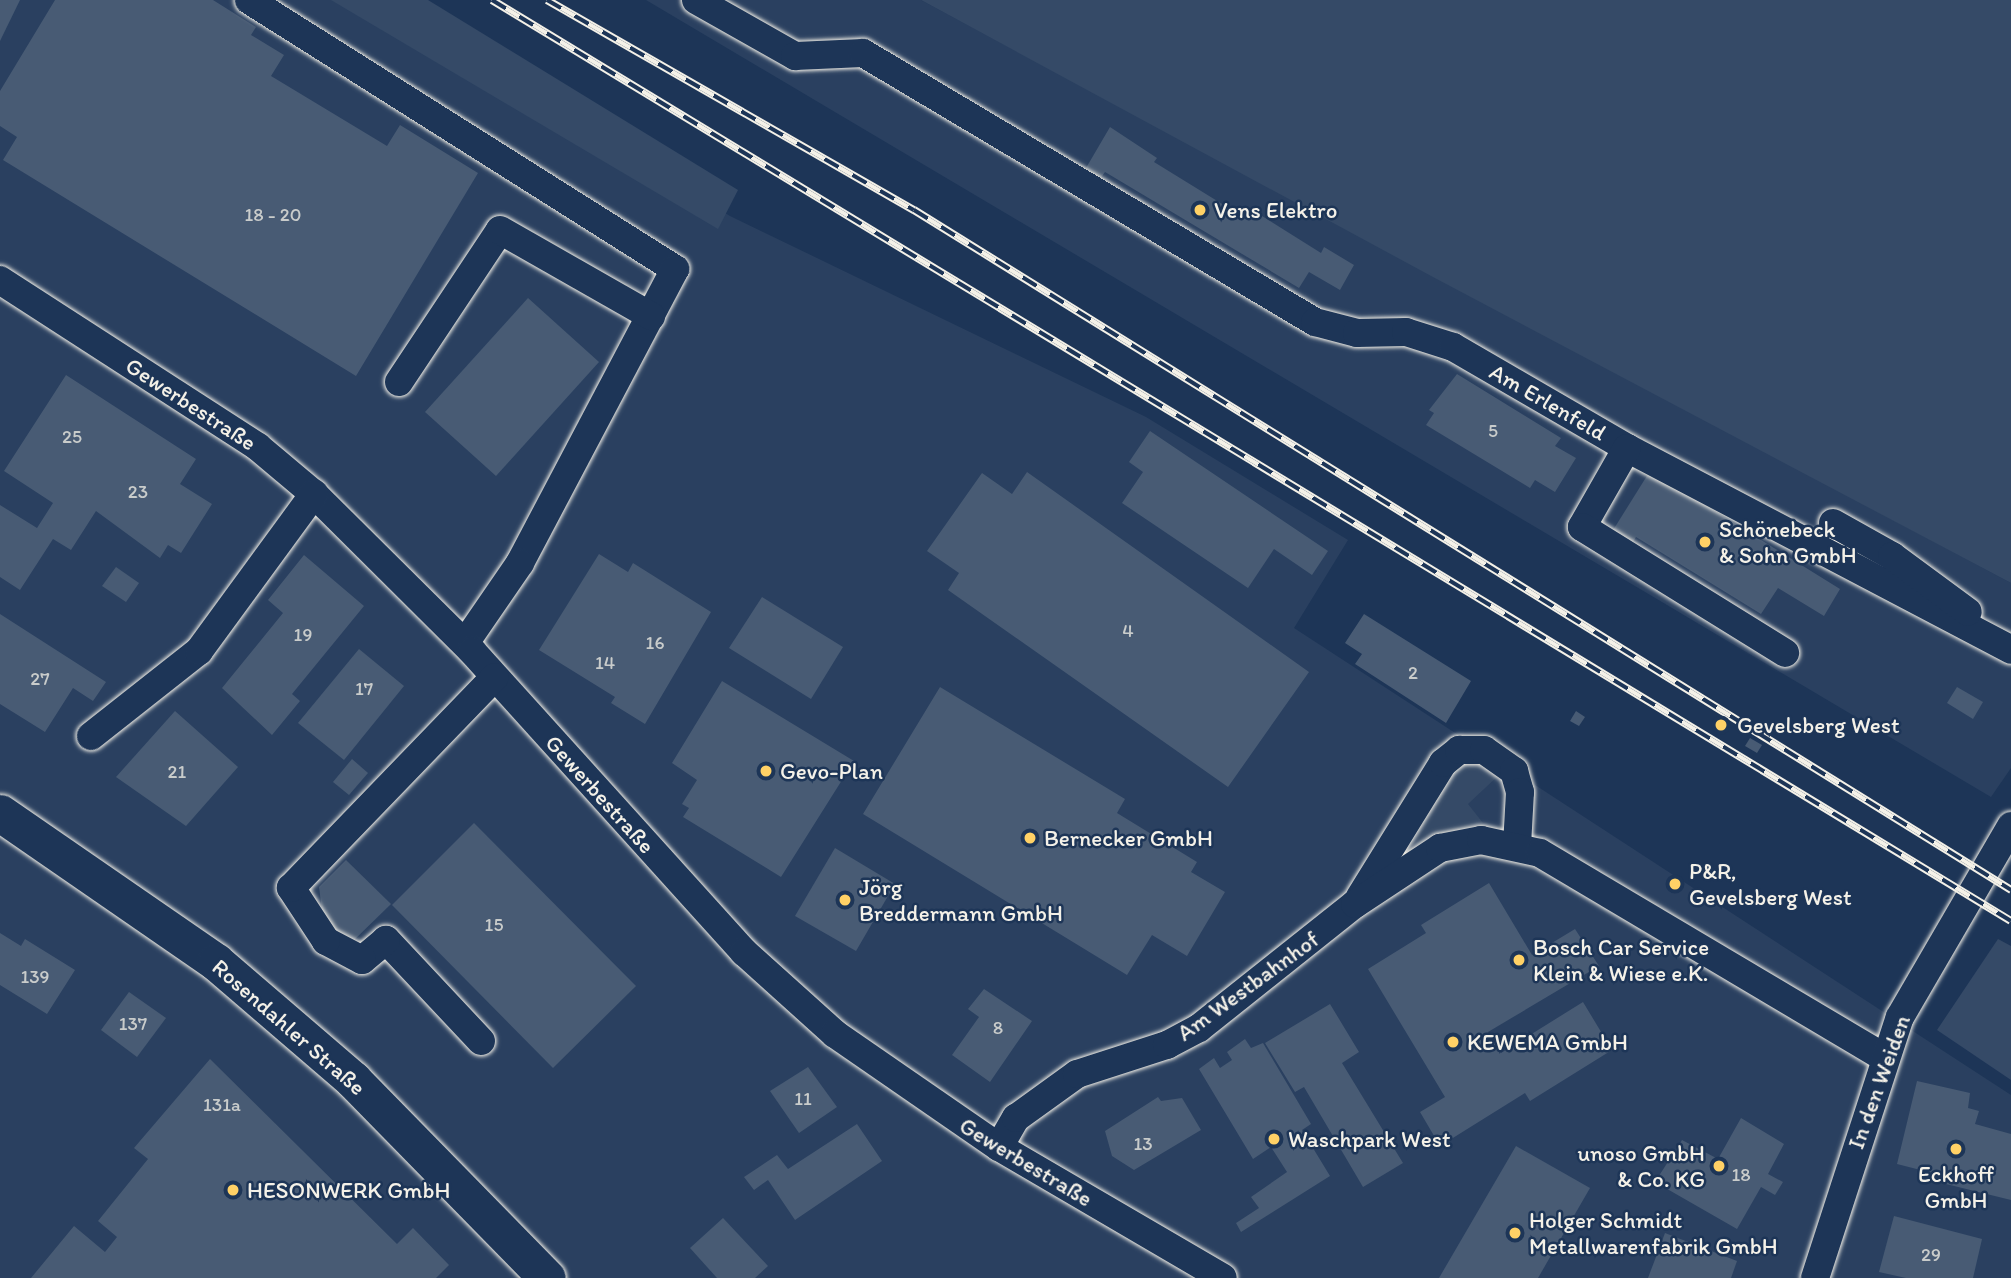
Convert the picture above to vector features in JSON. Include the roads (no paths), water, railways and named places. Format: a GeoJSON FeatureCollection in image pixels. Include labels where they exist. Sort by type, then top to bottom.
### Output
{"type":"FeatureCollection","features":[{"type":"Feature","properties":{"kind":"main road","name":"Rosendahler Straße"},"geometry":{"type":"LineString","coordinates":[[0,813],[216,962],[354,1080],[547,1278]]}},
{"type":"Feature","properties":{"kind":"street"},"geometry":{"type":"LineString","coordinates":[[249,0],[676,269],[520,563],[465,643]]}},
{"type":"Feature","properties":{"kind":"street","name":"Am Erlenfeld"},"geometry":{"type":"LineString","coordinates":[[696,0],[796,56],[863,53],[1315,322],[1357,333],[1406,332],[1453,347],[1628,448],[2011,650]]}},
{"type":"Feature","properties":{"kind":"street"},"geometry":{"type":"LineString","coordinates":[[399,382],[500,230],[651,316]]}},
{"type":"Feature","properties":{"kind":"street","name":"Gewerbestraße"},"geometry":{"type":"LineString","coordinates":[[0,280],[258,447],[314,494],[465,643],[708,913],[789,994],[873,1064],[999,1147],[1223,1278]]}},
{"type":"Feature","properties":{"kind":"street"},"geometry":{"type":"LineString","coordinates":[[1628,448],[1582,527],[1785,653]]}},
{"type":"Feature","properties":{"kind":"street"},"geometry":{"type":"LineString","coordinates":[[90,736],[199,651],[314,494]]}},
{"type":"Feature","properties":{"kind":"street"},"geometry":{"type":"LineString","coordinates":[[1833,523],[1892,556],[1971,614],[1981,635]]}},
{"type":"Feature","properties":{"kind":"street"},"geometry":{"type":"LineString","coordinates":[[481,1041],[386,940],[362,960],[326,941],[291,888],[495,677]]}},
{"type":"Feature","properties":{"kind":"street","name":"Am Westbahnhof"},"geometry":{"type":"LineString","coordinates":[[1355,904],[1443,763],[1459,750],[1484,750],[1514,771],[1520,792],[1517,845]]}},
{"type":"Feature","properties":{"kind":"street","name":"In den Weiden"},"geometry":{"type":"LineString","coordinates":[[1815,1278],[1883,1058],[1900,1017],[2011,826]]}},
{"type":"Feature","properties":{"kind":"street","name":"Am Westbahnhof"},"geometry":{"type":"LineString","coordinates":[[999,1147],[1016,1118],[1040,1098],[1077,1074],[1167,1045],[1199,1028],[1355,904],[1440,848],[1481,840],[1517,845],[1540,853],[1883,1058]]}},
{"type":"Feature","properties":{"kind":"railway"},"geometry":{"type":"LineString","coordinates":[[492,0],[2011,921]]}},
{"type":"Feature","properties":{"kind":"railway"},"geometry":{"type":"LineString","coordinates":[[547,0],[914,210],[2011,890]]}},
{"type":"Feature","properties":{"kind":"place","name":"Vens Elektro"},"geometry":{"type":"Point","coordinates":[1200,210]}},
{"type":"Feature","properties":{"kind":"place","name":"Schönebeck & Sohn GmbH"},"geometry":{"type":"Point","coordinates":[1705,542]}},
{"type":"Feature","properties":{"kind":"place","name":"Gevelsberg West"},"geometry":{"type":"Point","coordinates":[1721,725]}},
{"type":"Feature","properties":{"kind":"place","name":"Gevo-Plan"},"geometry":{"type":"Point","coordinates":[766,771]}},
{"type":"Feature","properties":{"kind":"place","name":"Bernecker GmbH"},"geometry":{"type":"Point","coordinates":[1030,838]}},
{"type":"Feature","properties":{"kind":"place","name":"P&R, Gevelsberg West"},"geometry":{"type":"Point","coordinates":[1675,884]}},
{"type":"Feature","properties":{"kind":"place","name":"Jörg Breddermann GmbH"},"geometry":{"type":"Point","coordinates":[845,900]}},
{"type":"Feature","properties":{"kind":"place","name":"Bosch Car Service Klein & Wiese e.K."},"geometry":{"type":"Point","coordinates":[1519,960]}},
{"type":"Feature","properties":{"kind":"place","name":"KEWEMA GmbH"},"geometry":{"type":"Point","coordinates":[1453,1042]}},
{"type":"Feature","properties":{"kind":"place","name":"Waschpark West"},"geometry":{"type":"Point","coordinates":[1274,1139]}},
{"type":"Feature","properties":{"kind":"place","name":"Eckhoff GmbH"},"geometry":{"type":"Point","coordinates":[1956,1149]}},
{"type":"Feature","properties":{"kind":"place","name":"unoso GmbH & Co. KG"},"geometry":{"type":"Point","coordinates":[1719,1166]}},
{"type":"Feature","properties":{"kind":"place","name":"HESONWERK GmbH"},"geometry":{"type":"Point","coordinates":[233,1190]}},
{"type":"Feature","properties":{"kind":"place","name":"Holger Schmidt Metallwarenfabrik GmbH"},"geometry":{"type":"Point","coordinates":[1515,1233]}}]}
